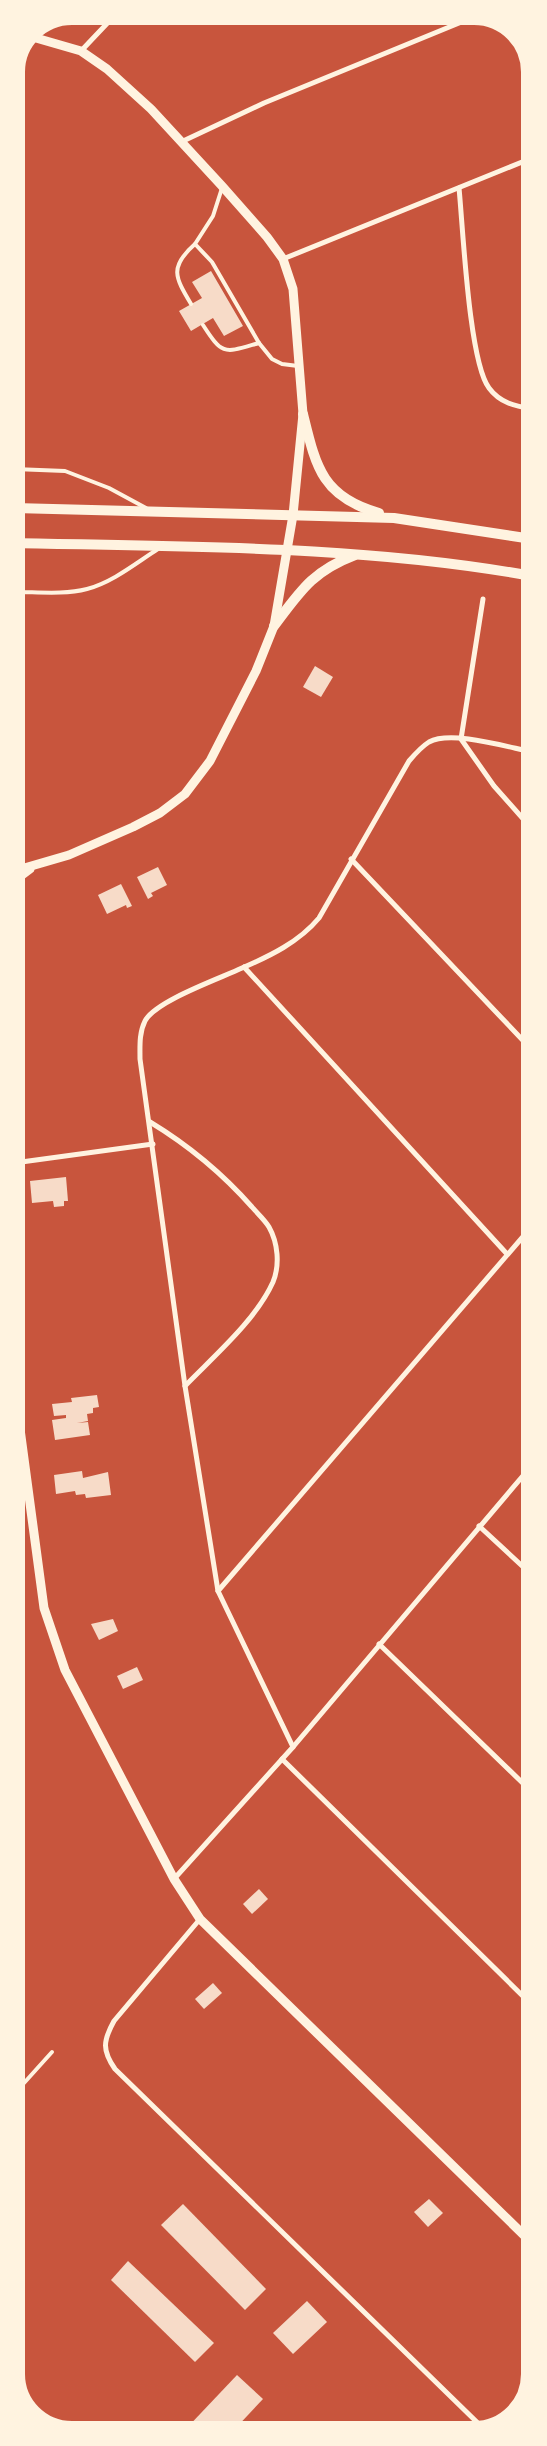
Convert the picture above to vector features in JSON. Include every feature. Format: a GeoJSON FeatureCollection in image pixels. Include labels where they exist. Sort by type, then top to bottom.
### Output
{"type":"FeatureCollection","features":[{"type":"Feature","properties":{"kind":"main road"},"geometry":{"type":"LineString","coordinates":[[304,414],[311,447],[327,484],[352,504],[394,518]]}},
{"type":"Feature","properties":{"kind":"main road"},"geometry":{"type":"LineString","coordinates":[[22,508],[394,518],[524,538]]}},
{"type":"Feature","properties":{"kind":"main road"},"geometry":{"type":"LineString","coordinates":[[22,543],[359,553],[483,567],[524,575]]}},
{"type":"Feature","properties":{"kind":"main road"},"geometry":{"type":"LineString","coordinates":[[274,626],[305,585],[321,571],[334,563],[359,553]]}},
{"type":"Feature","properties":{"kind":"street"},"geometry":{"type":"LineString","coordinates":[[81,52],[109,22]]}},
{"type":"Feature","properties":{"kind":"street"},"geometry":{"type":"LineString","coordinates":[[181,142],[264,103],[459,23]]}},
{"type":"Feature","properties":{"kind":"street"},"geometry":{"type":"LineString","coordinates":[[22,869],[69,855],[133,828],[160,813],[185,794],[210,761],[232,720],[274,626],[293,515],[304,414],[293,289],[283,259],[267,236],[151,109],[107,69],[81,52],[36,38]]}},
{"type":"Feature","properties":{"kind":"street"},"geometry":{"type":"LineString","coordinates":[[283,259],[524,161]]}},
{"type":"Feature","properties":{"kind":"street"},"geometry":{"type":"LineString","coordinates":[[459,188],[470,299],[480,371],[487,387],[495,396],[509,405],[524,408]]}},
{"type":"Feature","properties":{"kind":"street"},"geometry":{"type":"LineString","coordinates":[[483,599],[460,739],[494,786],[524,821]]}},
{"type":"Feature","properties":{"kind":"street"},"geometry":{"type":"LineString","coordinates":[[293,1748],[218,1590],[185,1386],[140,1059],[140,1038],[146,1020],[160,1007],[187,992],[244,968],[291,943],[308,931],[319,918],[351,859],[409,761],[429,742],[446,738],[460,739],[524,751]]}},
{"type":"Feature","properties":{"kind":"street"},"geometry":{"type":"LineString","coordinates":[[351,859],[524,1042]]}},
{"type":"Feature","properties":{"kind":"street"},"geometry":{"type":"LineString","coordinates":[[22,875],[33,867]]}},
{"type":"Feature","properties":{"kind":"street"},"geometry":{"type":"LineString","coordinates":[[244,968],[507,1254]]}},
{"type":"Feature","properties":{"kind":"street"},"geometry":{"type":"LineString","coordinates":[[150,1122],[198,1154],[234,1187],[268,1226],[276,1243],[277,1260],[274,1280],[254,1314],[185,1386]]}},
{"type":"Feature","properties":{"kind":"street"},"geometry":{"type":"LineString","coordinates":[[22,1162],[153,1144]]}},
{"type":"Feature","properties":{"kind":"street"},"geometry":{"type":"LineString","coordinates":[[218,1590],[524,1235]]}},
{"type":"Feature","properties":{"kind":"street"},"geometry":{"type":"LineString","coordinates":[[22,1445],[39,1576],[52,1635],[65,1670],[174,1879],[200,1919],[524,2235]]}},
{"type":"Feature","properties":{"kind":"street"},"geometry":{"type":"LineString","coordinates":[[174,1879],[293,1748],[524,1474]]}},
{"type":"Feature","properties":{"kind":"street"},"geometry":{"type":"LineString","coordinates":[[479,1526],[524,1568]]}},
{"type":"Feature","properties":{"kind":"street"},"geometry":{"type":"LineString","coordinates":[[379,1644],[524,1784]]}},
{"type":"Feature","properties":{"kind":"street"},"geometry":{"type":"LineString","coordinates":[[282,1759],[524,1997]]}},
{"type":"Feature","properties":{"kind":"street"},"geometry":{"type":"LineString","coordinates":[[200,1919],[114,2021],[106,2035],[106,2056],[115,2069],[478,2424]]}},
{"type":"Feature","properties":{"kind":"lane"},"geometry":{"type":"LineString","coordinates":[[192,304],[179,284],[176,274],[178,263],[182,256],[195,244],[213,216],[222,186]]}},
{"type":"Feature","properties":{"kind":"lane"},"geometry":{"type":"LineString","coordinates":[[195,244],[212,262],[259,343],[272,359],[282,364],[301,367]]}},
{"type":"Feature","properties":{"kind":"lane"},"geometry":{"type":"LineString","coordinates":[[202,325],[216,345],[222,349],[230,351],[259,343]]}},
{"type":"Feature","properties":{"kind":"lane"},"geometry":{"type":"LineString","coordinates":[[22,469],[66,471],[109,488],[153,512]]}},
{"type":"Feature","properties":{"kind":"lane"},"geometry":{"type":"LineString","coordinates":[[22,592],[62,592],[87,589],[107,581],[162,546]]}},
{"type":"Feature","properties":{"kind":"lane"},"geometry":{"type":"LineString","coordinates":[[22,2085],[52,2052]]}},
{"type":"Feature","properties":{"kind":"building"},"geometry":{"type":"Polygon","coordinates":[[[211,271],[243,326],[224,336],[213,318],[191,331],[179,311],[202,298],[192,282],[211,271]]]}},
{"type":"Feature","properties":{"kind":"building"},"geometry":{"type":"Polygon","coordinates":[[[315,666],[333,677],[321,697],[303,687],[315,666]]]}},
{"type":"Feature","properties":{"kind":"building"},"geometry":{"type":"Polygon","coordinates":[[[158,867],[167,885],[151,893],[153,896],[148,899],[137,877],[158,867]]]}},
{"type":"Feature","properties":{"kind":"building"},"geometry":{"type":"Polygon","coordinates":[[[121,884],[132,906],[127,908],[126,905],[107,914],[98,895],[121,884]]]}},
{"type":"Feature","properties":{"kind":"building"},"geometry":{"type":"Polygon","coordinates":[[[66,1177],[68,1201],[64,1201],[64,1206],[54,1207],[53,1201],[32,1203],[30,1181],[66,1177]]]}},
{"type":"Feature","properties":{"kind":"building"},"geometry":{"type":"Polygon","coordinates":[[[97,1395],[99,1407],[93,1408],[93,1413],[87,1414],[88,1421],[77,1423],[88,1422],[90,1435],[55,1440],[52,1420],[66,1418],[66,1415],[54,1416],[52,1404],[72,1402],[71,1398],[97,1395]]]}},
{"type":"Feature","properties":{"kind":"building"},"geometry":{"type":"Polygon","coordinates":[[[82,1471],[83,1478],[108,1472],[111,1495],[86,1498],[85,1494],[76,1495],[75,1491],[56,1494],[54,1475],[82,1471]]]}},
{"type":"Feature","properties":{"kind":"building"},"geometry":{"type":"Polygon","coordinates":[[[113,1619],[118,1631],[99,1640],[91,1624],[113,1619]]]}},
{"type":"Feature","properties":{"kind":"building"},"geometry":{"type":"Polygon","coordinates":[[[137,1667],[143,1680],[123,1689],[117,1676],[137,1667]]]}},
{"type":"Feature","properties":{"kind":"building"},"geometry":{"type":"Polygon","coordinates":[[[259,1889],[268,1899],[252,1914],[243,1904],[259,1889]]]}},
{"type":"Feature","properties":{"kind":"building"},"geometry":{"type":"Polygon","coordinates":[[[213,1983],[222,1993],[204,2009],[195,1999],[213,1983]]]}},
{"type":"Feature","properties":{"kind":"building"},"geometry":{"type":"Polygon","coordinates":[[[429,2199],[443,2213],[428,2227],[414,2212],[429,2199]]]}},
{"type":"Feature","properties":{"kind":"building"},"geometry":{"type":"Polygon","coordinates":[[[183,2204],[266,2289],[245,2310],[161,2225],[183,2204]]]}},
{"type":"Feature","properties":{"kind":"building"},"geometry":{"type":"Polygon","coordinates":[[[128,2261],[214,2343],[195,2362],[111,2280],[128,2261]]]}},
{"type":"Feature","properties":{"kind":"building"},"geometry":{"type":"Polygon","coordinates":[[[307,2301],[327,2322],[293,2354],[273,2333],[307,2301]]]}},
{"type":"Feature","properties":{"kind":"building"},"geometry":{"type":"Polygon","coordinates":[[[237,2375],[263,2399],[240,2423],[191,2423],[237,2375]]]}}]}
